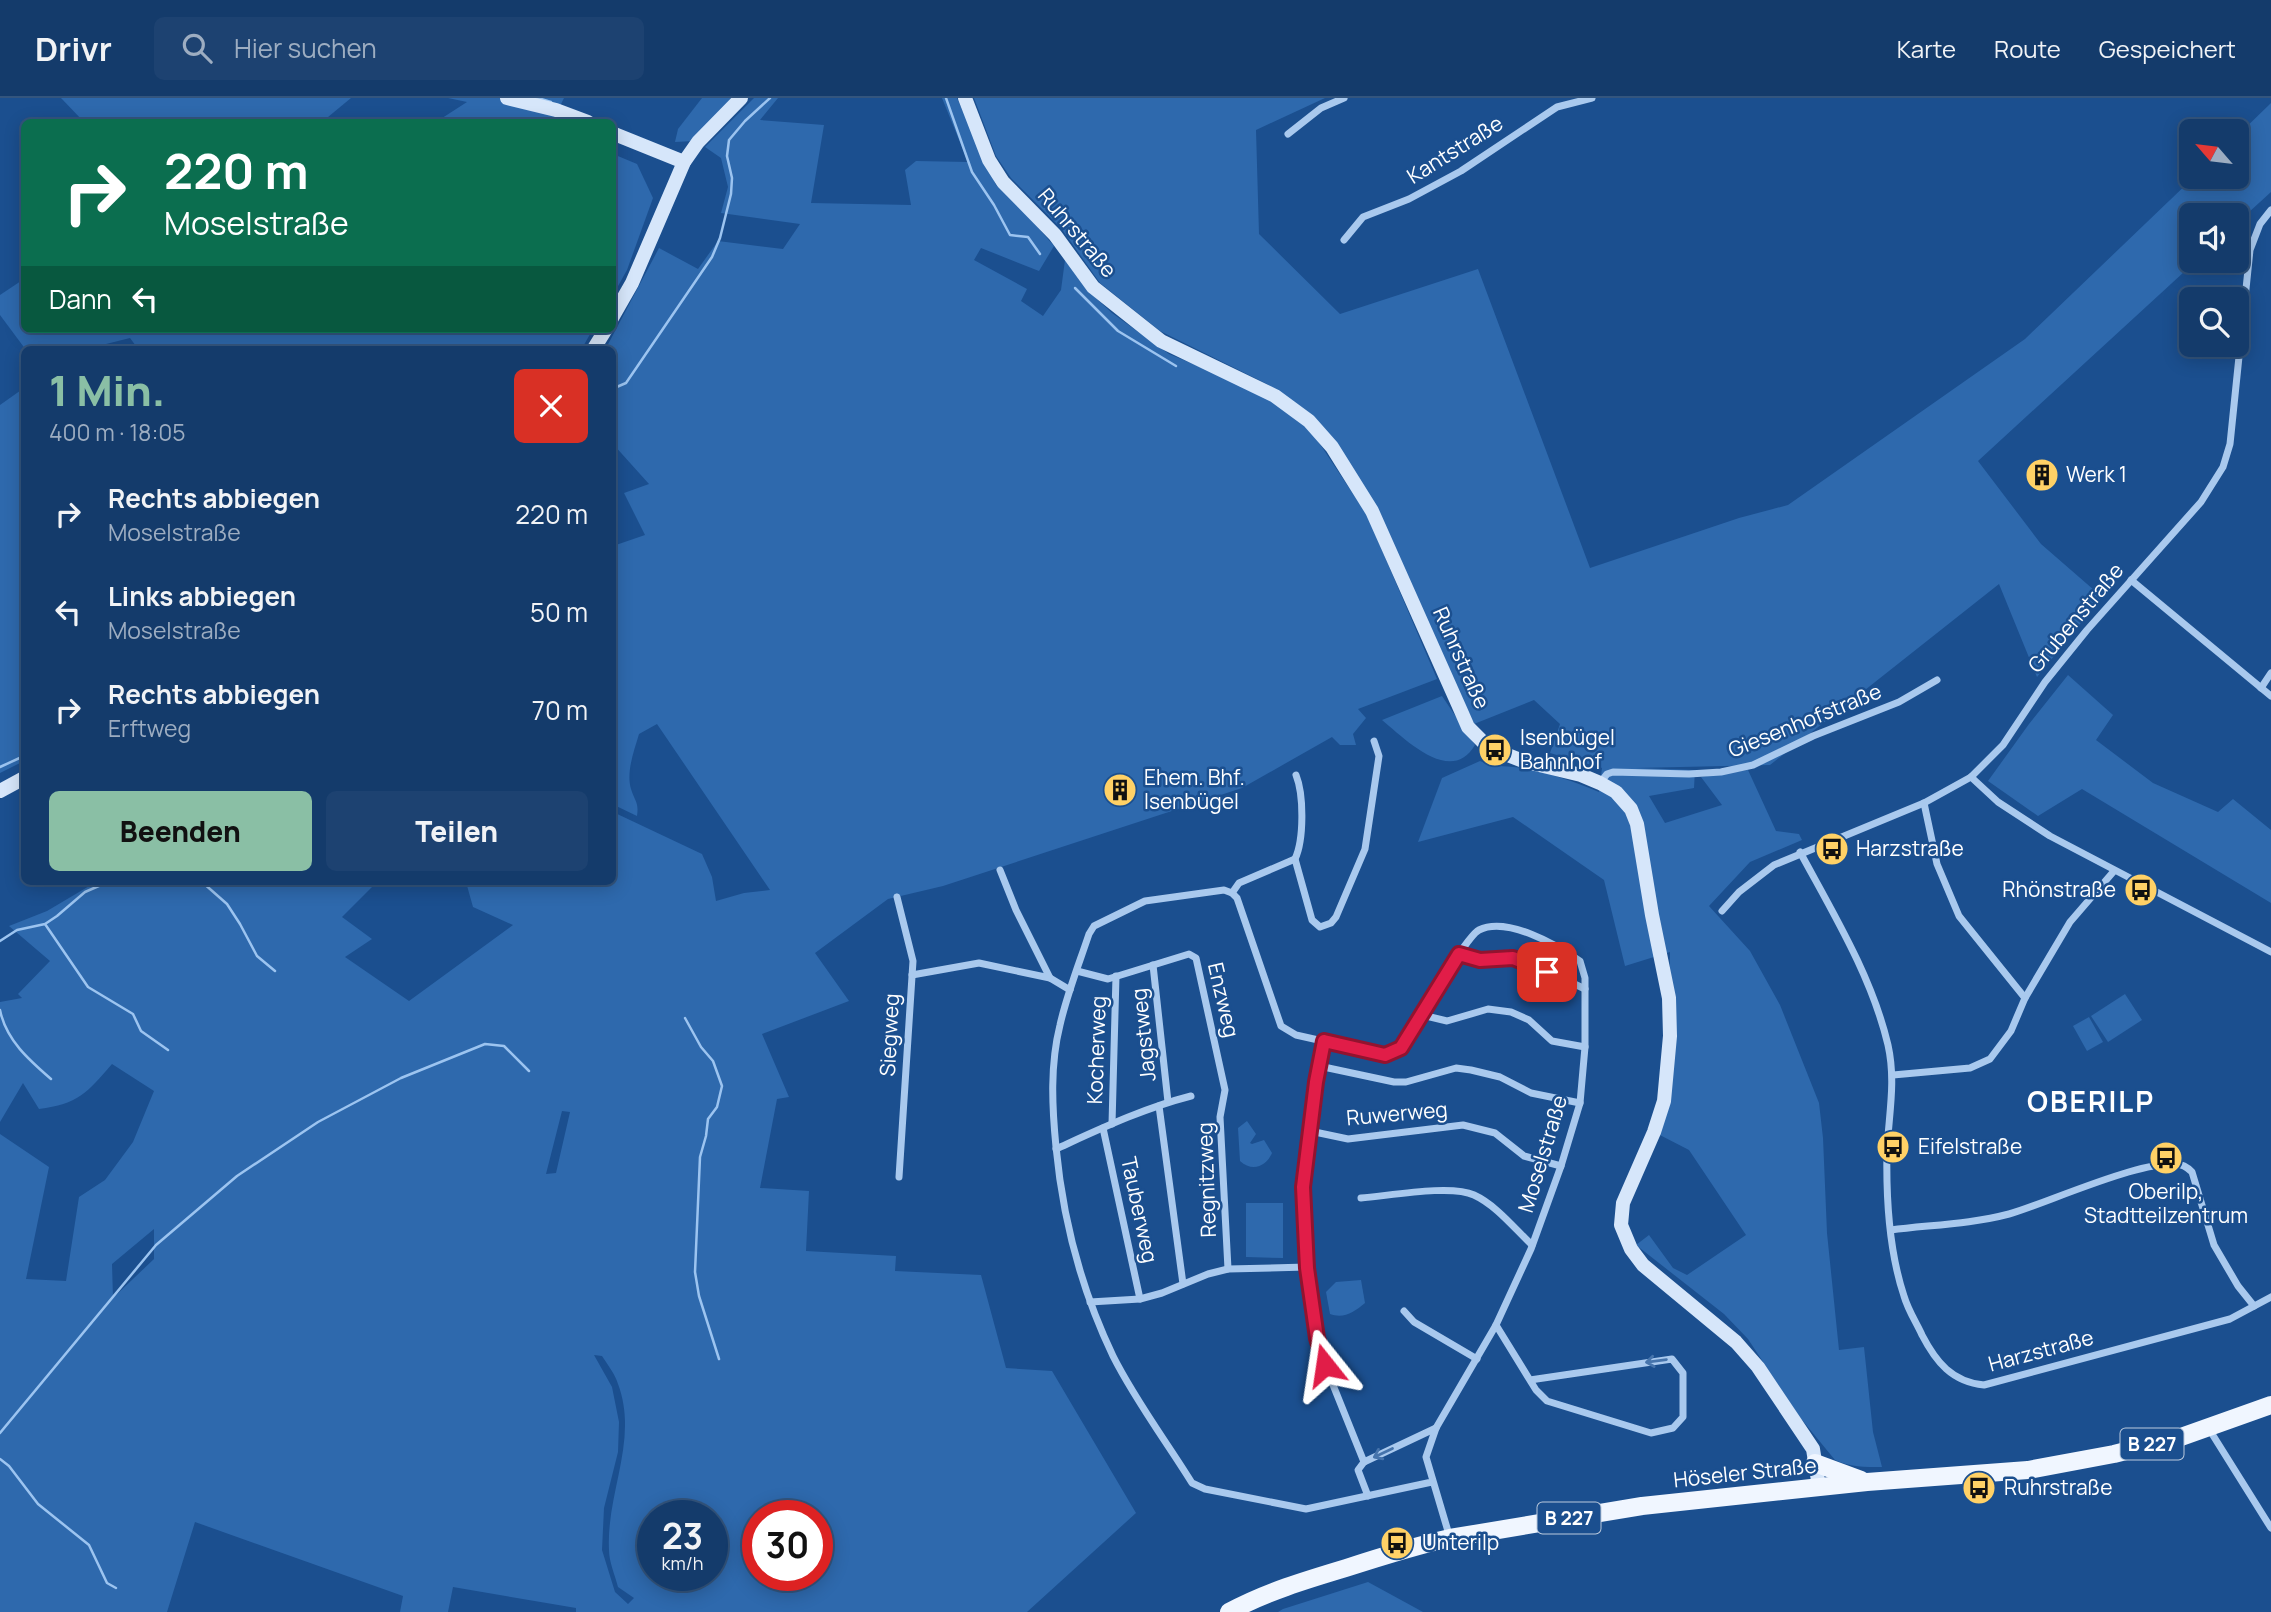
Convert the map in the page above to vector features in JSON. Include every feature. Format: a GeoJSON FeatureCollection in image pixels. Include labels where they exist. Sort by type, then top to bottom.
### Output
{"type":"FeatureCollection","features":[{"type":"Feature","properties":{"kind":"main road"},"geometry":{"type":"LineString","coordinates":[[507,98],[556,110],[579,119]]}},
{"type":"Feature","properties":{"kind":"main road"},"geometry":{"type":"LineString","coordinates":[[616,311],[632,283],[684,162],[698,142],[741,98]]}},
{"type":"Feature","properties":{"kind":"main road","name":"Ruhrstraße"},"geometry":{"type":"LineString","coordinates":[[965,98],[989,160],[1003,182],[1055,235],[1093,287],[1161,341],[1275,396],[1309,421],[1332,447],[1372,511],[1468,727],[1477,737],[1509,757],[1581,775],[1600,783],[1616,792],[1630,809],[1637,824],[1669,998],[1670,1036],[1664,1101],[1654,1132],[1623,1203],[1620,1226],[1630,1249],[1643,1265],[1736,1342],[1758,1367],[1813,1449],[1819,1487]]}},
{"type":"Feature","properties":{"kind":"main road"},"geometry":{"type":"LineString","coordinates":[[616,135],[684,162]]}},
{"type":"Feature","properties":{"kind":"main road"},"geometry":{"type":"LineString","coordinates":[[0,791],[21,780]]}},
{"type":"Feature","properties":{"kind":"main road","name":"Höseler Straße"},"geometry":{"type":"LineString","coordinates":[[1229,1612],[1253,1599],[1303,1581],[1422,1544],[1450,1538],[1642,1506],[1867,1482],[2028,1470],[2114,1454],[2208,1428],[2271,1405]]}},
{"type":"Feature","properties":{"kind":"main road"},"geometry":{"type":"LineString","coordinates":[[1815,1462],[1867,1482]]}},
{"type":"Feature","properties":{"kind":"street"},"geometry":{"type":"LineString","coordinates":[[1288,134],[1321,108],[1344,98]]}},
{"type":"Feature","properties":{"kind":"street","name":"Kantstraße"},"geometry":{"type":"LineString","coordinates":[[1344,240],[1363,217],[1409,199],[1461,170],[1557,107],[1592,98]]}},
{"type":"Feature","properties":{"kind":"street","name":"Grubenstraße"},"geometry":{"type":"LineString","coordinates":[[1721,911],[1754,879],[1774,865],[1924,803],[1971,777],[2003,745],[2045,682],[2201,502],[2223,467],[2231,431],[2250,250],[2260,224],[2271,210]]}},
{"type":"Feature","properties":{"kind":"street"},"geometry":{"type":"LineString","coordinates":[[2131,580],[2271,696]]}},
{"type":"Feature","properties":{"kind":"street"},"geometry":{"type":"LineString","coordinates":[[2261,688],[2271,673]]}},
{"type":"Feature","properties":{"kind":"street","name":"Giesenhofstraße"},"geometry":{"type":"LineString","coordinates":[[1600,783],[1607,774],[1613,772],[1689,774],[1721,772],[1753,765],[1813,736],[1899,702],[1937,680]]}},
{"type":"Feature","properties":{"kind":"street"},"geometry":{"type":"LineString","coordinates":[[1295,859],[1312,920],[1320,927],[1331,923],[1365,849],[1379,756],[1374,741]]}},
{"type":"Feature","properties":{"kind":"street"},"geometry":{"type":"LineString","coordinates":[[1296,775],[1301,788],[1300,850],[1295,859],[1239,883],[1232,893],[1224,890],[1145,901],[1094,926],[1089,934],[1059,1026],[1053,1078],[1052,1104],[1061,1197],[1072,1247],[1090,1302],[1114,1358],[1192,1483],[1205,1489],[1306,1508],[1432,1482]]}},
{"type":"Feature","properties":{"kind":"street"},"geometry":{"type":"LineString","coordinates":[[1971,777],[1990,795],[2034,826],[2114,871],[2271,952]]}},
{"type":"Feature","properties":{"kind":"street"},"geometry":{"type":"LineString","coordinates":[[1924,803],[1937,864],[1959,916],[2025,998]]}},
{"type":"Feature","properties":{"kind":"street","name":"Harzstraße"},"geometry":{"type":"LineString","coordinates":[[1800,852],[1830,907],[1876,1006],[1887,1041],[1893,1075],[1887,1173],[1891,1230],[1898,1275],[1905,1298],[1925,1340],[1942,1367],[1953,1376],[1971,1384],[1984,1385],[2230,1319],[2271,1297]]}},
{"type":"Feature","properties":{"kind":"street"},"geometry":{"type":"LineString","coordinates":[[1000,870],[1016,911],[1050,978]]}},
{"type":"Feature","properties":{"kind":"street"},"geometry":{"type":"LineString","coordinates":[[1893,1075],[1970,1068],[1990,1059],[2011,1031],[2025,998],[2070,922],[2114,871]]}},
{"type":"Feature","properties":{"kind":"street","name":"Moselstraße"},"geometry":{"type":"LineString","coordinates":[[1232,893],[1237,898],[1281,1026],[1296,1035],[1385,1055],[1401,1048],[1459,954],[1477,931],[1489,927],[1510,929],[1541,938],[1580,961],[1585,978],[1585,1047],[1580,1102],[1562,1166],[1532,1245],[1496,1325],[1436,1428],[1426,1457],[1450,1538]]}},
{"type":"Feature","properties":{"kind":"street","name":"Siegweg"},"geometry":{"type":"LineString","coordinates":[[897,897],[913,961],[900,1177]]}},
{"type":"Feature","properties":{"kind":"street","name":"Enzweg"},"geometry":{"type":"LineString","coordinates":[[1077,971],[1108,979],[1189,954],[1196,958],[1225,1090]]}},
{"type":"Feature","properties":{"kind":"street"},"geometry":{"type":"LineString","coordinates":[[1459,954],[1480,960],[1524,960],[1585,989]]}},
{"type":"Feature","properties":{"kind":"street"},"geometry":{"type":"LineString","coordinates":[[912,975],[979,963],[1050,978],[1070,990]]}},
{"type":"Feature","properties":{"kind":"street","name":"Jagstweg"},"geometry":{"type":"LineString","coordinates":[[1153,965],[1168,1102]]}},
{"type":"Feature","properties":{"kind":"street","name":"Kocherweg"},"geometry":{"type":"LineString","coordinates":[[1112,1124],[1116,976]]}},
{"type":"Feature","properties":{"kind":"street"},"geometry":{"type":"LineString","coordinates":[[1422,1015],[1447,1021],[1488,1009],[1511,1012],[1523,1016],[1552,1041],[1585,1047]]}},
{"type":"Feature","properties":{"kind":"street"},"geometry":{"type":"LineString","coordinates":[[1324,1041],[1303,1187],[1307,1268],[1317,1338],[1364,1462]]}},
{"type":"Feature","properties":{"kind":"street"},"geometry":{"type":"LineString","coordinates":[[1319,1066],[1394,1082],[1406,1082],[1456,1069],[1471,1070],[1500,1077],[1531,1093],[1580,1102]]}},
{"type":"Feature","properties":{"kind":"street","name":"Regnitzweg"},"geometry":{"type":"LineString","coordinates":[[1225,1090],[1220,1117],[1228,1269]]}},
{"type":"Feature","properties":{"kind":"street"},"geometry":{"type":"LineString","coordinates":[[1056,1149],[1168,1102],[1191,1096]]}},
{"type":"Feature","properties":{"kind":"street"},"geometry":{"type":"LineString","coordinates":[[1159,1106],[1183,1284]]}},
{"type":"Feature","properties":{"kind":"street","name":"Ruwerweg"},"geometry":{"type":"LineString","coordinates":[[1310,1131],[1348,1139],[1463,1125],[1495,1133],[1524,1156],[1562,1166]]}},
{"type":"Feature","properties":{"kind":"street","name":"Tauberweg"},"geometry":{"type":"LineString","coordinates":[[1103,1128],[1140,1299]]}},
{"type":"Feature","properties":{"kind":"street"},"geometry":{"type":"LineString","coordinates":[[1891,1230],[2007,1214],[2135,1171],[2166,1164],[2185,1166],[2192,1172],[2198,1187],[2205,1221],[2214,1245],[2238,1286],[2254,1306]]}},
{"type":"Feature","properties":{"kind":"street"},"geometry":{"type":"LineString","coordinates":[[1361,1198],[1457,1191],[1475,1195],[1532,1245]]}},
{"type":"Feature","properties":{"kind":"street"},"geometry":{"type":"LineString","coordinates":[[1090,1302],[1140,1299],[1208,1273],[1228,1269],[1307,1268]]}},
{"type":"Feature","properties":{"kind":"street"},"geometry":{"type":"LineString","coordinates":[[1404,1311],[1414,1322],[1477,1359]]}},
{"type":"Feature","properties":{"kind":"street"},"geometry":{"type":"LineString","coordinates":[[1496,1325],[1536,1390],[1547,1401],[1651,1433],[1673,1428],[1683,1417],[1683,1373],[1672,1359],[1530,1380]]}},
{"type":"Feature","properties":{"kind":"street"},"geometry":{"type":"LineString","coordinates":[[1368,1496],[1358,1470],[1364,1462],[1436,1428]]}},
{"type":"Feature","properties":{"kind":"street"},"geometry":{"type":"LineString","coordinates":[[2208,1428],[2271,1528]]}},
{"type":"Feature","properties":{"kind":"shaded area"},"geometry":{"type":"Polygon","coordinates":[[[61,98],[351,98],[326,119],[81,119],[61,98]]]}},
{"type":"Feature","properties":{"kind":"shaded area"},"geometry":{"type":"Polygon","coordinates":[[[448,98],[564,98],[561,104],[565,119],[441,119],[467,102],[448,98]]]}},
{"type":"Feature","properties":{"kind":"shaded area"},"geometry":{"type":"Polygon","coordinates":[[[702,98],[735,98],[694,141],[675,142],[678,129],[702,98]]]}},
{"type":"Feature","properties":{"kind":"shaded area"},"geometry":{"type":"Polygon","coordinates":[[[754,98],[778,98],[760,120],[824,125],[811,203],[911,205],[905,170],[916,161],[968,162],[942,98],[957,98],[996,185],[1054,246],[1039,271],[981,248],[974,260],[1027,289],[1021,301],[1043,316],[1061,290],[1065,260],[1086,289],[1112,313],[1169,354],[1234,381],[1273,401],[1312,432],[1367,515],[1437,679],[1358,709],[1366,718],[1353,734],[1356,745],[1340,745],[1332,737],[1242,788],[943,886],[888,899],[815,953],[849,1001],[762,1034],[789,1097],[777,1099],[760,1188],[809,1191],[806,1251],[896,1256],[895,1271],[981,1275],[1006,1368],[1052,1371],[1136,1513],[1027,1612],[576,1612],[576,1608],[453,1587],[448,1612],[400,1612],[403,1596],[195,1522],[167,1612],[0,1612],[0,1134],[49,1167],[26,1279],[66,1281],[79,1197],[105,1180],[133,1142],[154,1091],[112,1064],[81,1096],[52,1107],[39,1109],[23,1083],[0,1122],[0,1002],[22,998],[18,994],[50,961],[9,926],[47,911],[91,885],[370,885],[372,887],[342,917],[372,939],[345,957],[409,1001],[513,925],[473,907],[467,885],[616,885],[616,813],[702,854],[712,877],[716,901],[744,893],[770,890],[657,724],[639,734],[631,762],[629,776],[637,805],[637,816],[616,806],[616,545],[645,535],[624,493],[649,484],[616,447],[616,346],[607,346],[659,248],[698,269],[718,241],[783,249],[800,224],[721,213],[728,187],[721,158],[705,147],[754,98]],[[562,1111],[546,1174],[556,1173],[570,1112],[562,1111]],[[154,1229],[112,1264],[113,1298],[154,1259],[154,1229]],[[594,1355],[612,1387],[619,1422],[618,1452],[604,1508],[602,1550],[615,1592],[628,1604],[634,1598],[618,1587],[609,1550],[612,1508],[624,1446],[624,1405],[618,1384],[602,1356],[594,1355]]]}},
{"type":"Feature","properties":{"kind":"shaded area"},"geometry":{"type":"Polygon","coordinates":[[[974,98],[1325,98],[1256,130],[1259,234],[1340,314],[1478,269],[1590,568],[1739,518],[1788,505],[2025,339],[2181,189],[2249,189],[2249,124],[2271,103],[2271,192],[2249,212],[2249,203],[2179,203],[2179,273],[2183,273],[1978,461],[2041,544],[2102,597],[2037,677],[1999,584],[1770,765],[1636,768],[1695,770],[1694,788],[1649,796],[1665,823],[1722,805],[1701,777],[1748,770],[1776,831],[1799,834],[1802,840],[1750,862],[1709,906],[1750,951],[1780,1005],[1819,1103],[1827,1233],[1839,1350],[1864,1347],[1873,1432],[1882,1467],[1863,1467],[1835,1460],[1798,1415],[1748,1339],[1724,1314],[1636,1245],[1649,1235],[1673,1268],[1687,1275],[1746,1235],[1689,1150],[1654,1132],[1669,998],[1670,952],[1625,966],[1604,880],[1513,817],[1418,842],[1442,778],[1480,761],[1543,772],[1599,792],[1602,768],[1550,753],[1560,724],[1534,700],[1474,724],[1378,511],[1330,435],[1307,411],[1267,384],[1160,331],[1100,283],[1061,228],[1011,178],[996,156],[974,98]]]}},
{"type":"Feature","properties":{"kind":"shaded area"},"geometry":{"type":"Polygon","coordinates":[[[616,155],[637,164],[653,198],[627,270],[616,290],[616,155]]]}},
{"type":"Feature","properties":{"kind":"shaded area"},"geometry":{"type":"Polygon","coordinates":[[[21,281],[21,333],[591,333],[583,346],[136,346],[130,338],[98,346],[23,346],[0,315],[0,295],[21,281]]]}},
{"type":"Feature","properties":{"kind":"shaded area"},"geometry":{"type":"Polygon","coordinates":[[[21,390],[21,762],[0,773],[0,405],[21,390]]]}},
{"type":"Feature","properties":{"kind":"shaded area"},"geometry":{"type":"Polygon","coordinates":[[[2068,675],[2113,715],[2096,740],[2153,783],[2218,812],[2233,799],[2271,830],[2271,903],[2082,789],[2038,816],[1988,781],[2068,675]]]}},
{"type":"Feature","properties":{"kind":"shaded area"},"geometry":{"type":"Polygon","coordinates":[[[1442,696],[1475,745],[1465,756],[1454,761],[1428,755],[1382,720],[1442,696]]]}},
{"type":"Feature","properties":{"kind":"shaded area"},"geometry":{"type":"Polygon","coordinates":[[[2125,994],[2142,1020],[2108,1042],[2091,1016],[2125,994]]]}},
{"type":"Feature","properties":{"kind":"shaded area"},"geometry":{"type":"Polygon","coordinates":[[[2089,1017],[2103,1042],[2087,1051],[2073,1026],[2089,1017]]]}},
{"type":"Feature","properties":{"kind":"shaded area"},"geometry":{"type":"Polygon","coordinates":[[[1247,1121],[1256,1134],[1250,1143],[1264,1140],[1272,1153],[1266,1162],[1254,1167],[1240,1161],[1238,1128],[1247,1121]]]}},
{"type":"Feature","properties":{"kind":"shaded area"},"geometry":{"type":"Polygon","coordinates":[[[1246,1203],[1283,1203],[1283,1258],[1246,1257],[1246,1203]]]}},
{"type":"Feature","properties":{"kind":"shaded area"},"geometry":{"type":"Polygon","coordinates":[[[1361,1280],[1365,1303],[1349,1314],[1330,1314],[1326,1292],[1336,1282],[1361,1280]]]}},
{"type":"Feature","properties":{"kind":"shaded area"},"geometry":{"type":"Polygon","coordinates":[[[1368,1582],[1423,1612],[1278,1612],[1283,1609],[1368,1582]]]}},
{"type":"Feature","properties":{"kind":"waterway"},"geometry":{"type":"LineString","coordinates":[[538,98],[551,102]]}},
{"type":"Feature","properties":{"kind":"waterway"},"geometry":{"type":"LineString","coordinates":[[616,387],[626,383],[712,257],[720,238],[731,194],[732,178],[727,156],[729,140],[770,98]]}},
{"type":"Feature","properties":{"kind":"waterway"},"geometry":{"type":"LineString","coordinates":[[946,98],[972,172],[1010,235],[1028,237],[1040,254]]}},
{"type":"Feature","properties":{"kind":"waterway"},"geometry":{"type":"LineString","coordinates":[[1075,288],[1118,331],[1176,366]]}},
{"type":"Feature","properties":{"kind":"waterway"},"geometry":{"type":"LineString","coordinates":[[0,767],[21,757]]}},
{"type":"Feature","properties":{"kind":"waterway"},"geometry":{"type":"LineString","coordinates":[[0,941],[17,930],[45,924],[85,892],[101,885]]}},
{"type":"Feature","properties":{"kind":"waterway"},"geometry":{"type":"LineString","coordinates":[[205,885],[227,904],[257,956],[275,971]]}},
{"type":"Feature","properties":{"kind":"waterway"},"geometry":{"type":"LineString","coordinates":[[45,924],[88,987],[133,1014],[141,1031],[168,1050]]}},
{"type":"Feature","properties":{"kind":"waterway"},"geometry":{"type":"LineString","coordinates":[[0,1010],[13,1040],[51,1079]]}},
{"type":"Feature","properties":{"kind":"waterway"},"geometry":{"type":"LineString","coordinates":[[685,1018],[701,1047],[713,1061],[722,1086],[717,1107],[708,1119],[700,1157],[695,1272],[699,1296],[719,1359]]}},
{"type":"Feature","properties":{"kind":"waterway"},"geometry":{"type":"LineString","coordinates":[[0,1433],[156,1245],[237,1176],[318,1122],[401,1078],[485,1044],[504,1046],[529,1071]]}},
{"type":"Feature","properties":{"kind":"waterway"},"geometry":{"type":"LineString","coordinates":[[0,1459],[9,1466],[38,1504],[89,1545],[107,1583],[116,1588]]}},
{"type":"Feature","properties":{"kind":"place","name":"Werk 1"},"geometry":{"type":"Point","coordinates":[2042,475]}},
{"type":"Feature","properties":{"kind":"place","name":"Isenbügel Bahnhof"},"geometry":{"type":"Point","coordinates":[1495,750]}},
{"type":"Feature","properties":{"kind":"place","name":"Ehem. Bhf. Isenbügel"},"geometry":{"type":"Point","coordinates":[1120,790]}},
{"type":"Feature","properties":{"kind":"place","name":"Harzstraße"},"geometry":{"type":"Point","coordinates":[1832,849]}},
{"type":"Feature","properties":{"kind":"place","name":"Rhönstraße"},"geometry":{"type":"Point","coordinates":[2141,890]}},
{"type":"Feature","properties":{"kind":"place","name":"Eifelstraße"},"geometry":{"type":"Point","coordinates":[1893,1147]}},
{"type":"Feature","properties":{"kind":"place","name":"Oberilp, Stadtteilzentrum"},"geometry":{"type":"Point","coordinates":[2166,1158]}},
{"type":"Feature","properties":{"kind":"place","name":"Ruhrstraße"},"geometry":{"type":"Point","coordinates":[1979,1488]}},
{"type":"Feature","properties":{"kind":"place","name":"Unterilp"},"geometry":{"type":"Point","coordinates":[1397,1543]}},
{"type":"Feature","properties":{"kind":"district","name":"OBERILP"},"geometry":{"type":"Point","coordinates":[2091,1102]}},
{"type":"Feature","properties":{"kind":"route"},"geometry":{"type":"LineString","coordinates":[[1325,1365],[1317,1338],[1307,1268],[1303,1187],[1324,1041],[1385,1055],[1401,1048],[1459,954],[1480,960],[1524,960],[1547,972]]}}]}
